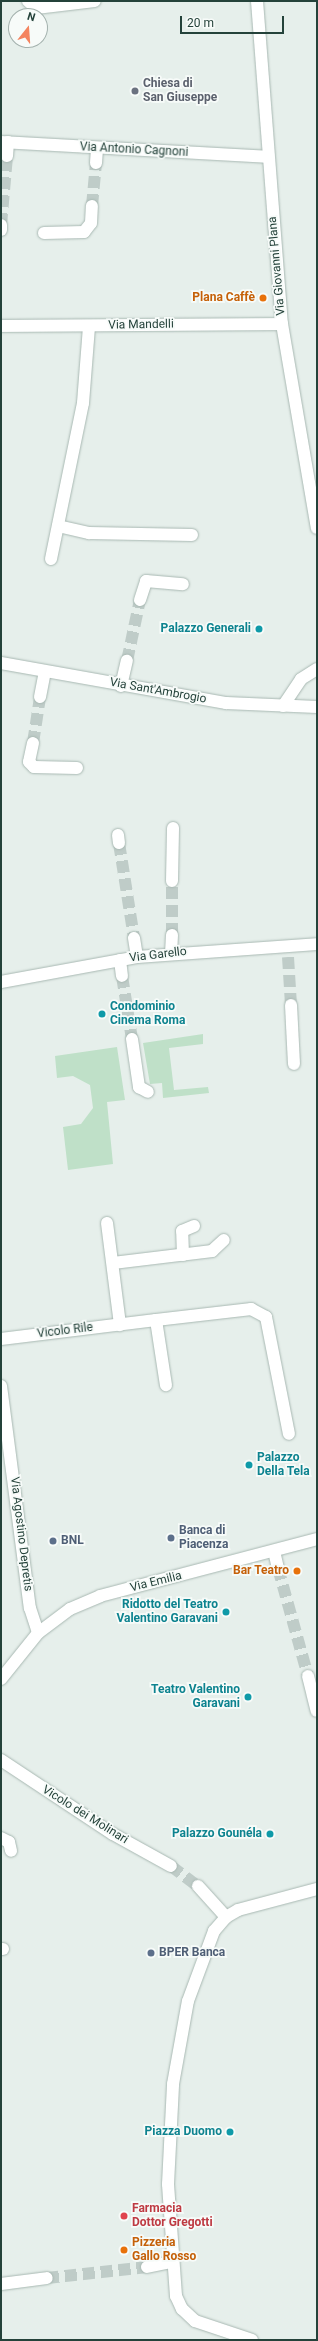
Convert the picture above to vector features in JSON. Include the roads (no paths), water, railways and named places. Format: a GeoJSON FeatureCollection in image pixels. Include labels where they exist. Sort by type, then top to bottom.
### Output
{"type":"FeatureCollection","features":[{"type":"Feature","properties":{"kind":"street"},"geometry":{"type":"LineString","coordinates":[[28,1],[36,8],[95,1]]}},
{"type":"Feature","properties":{"kind":"street","name":"Via Giovanni Plana"},"geometry":{"type":"LineString","coordinates":[[257,1],[267,157],[282,324],[317,528]]}},
{"type":"Feature","properties":{"kind":"street"},"geometry":{"type":"LineString","coordinates":[[5,142],[7,156]]}},
{"type":"Feature","properties":{"kind":"street","name":"Via Antonio Cagnoni"},"geometry":{"type":"LineString","coordinates":[[5,142],[267,157]]}},
{"type":"Feature","properties":{"kind":"street"},"geometry":{"type":"LineString","coordinates":[[96,163],[97,148]]}},
{"type":"Feature","properties":{"kind":"street"},"geometry":{"type":"LineString","coordinates":[[44,233],[84,232],[91,224],[92,206]]}},
{"type":"Feature","properties":{"kind":"street"},"geometry":{"type":"LineString","coordinates":[[1,225],[1,230]]}},
{"type":"Feature","properties":{"kind":"street","name":"Via Mandelli"},"geometry":{"type":"LineString","coordinates":[[1,326],[282,324]]}},
{"type":"Feature","properties":{"kind":"street"},"geometry":{"type":"LineString","coordinates":[[52,559],[83,403],[89,326]]}},
{"type":"Feature","properties":{"kind":"street"},"geometry":{"type":"LineString","coordinates":[[58,526],[89,533],[192,535]]}},
{"type":"Feature","properties":{"kind":"street"},"geometry":{"type":"LineString","coordinates":[[140,600],[146,581],[183,584]]}},
{"type":"Feature","properties":{"kind":"street"},"geometry":{"type":"LineString","coordinates":[[121,686],[127,661]]}},
{"type":"Feature","properties":{"kind":"street","name":"Via Sant'Ambrogio"},"geometry":{"type":"LineString","coordinates":[[1,662],[121,686],[226,703],[317,707]]}},
{"type":"Feature","properties":{"kind":"street"},"geometry":{"type":"LineString","coordinates":[[283,706],[301,679],[317,668]]}},
{"type":"Feature","properties":{"kind":"street"},"geometry":{"type":"LineString","coordinates":[[40,697],[45,671]]}},
{"type":"Feature","properties":{"kind":"street"},"geometry":{"type":"LineString","coordinates":[[32,743],[29,762],[34,767],[77,768]]}},
{"type":"Feature","properties":{"kind":"street"},"geometry":{"type":"LineString","coordinates":[[172,881],[173,828]]}},
{"type":"Feature","properties":{"kind":"street"},"geometry":{"type":"LineString","coordinates":[[171,954],[172,935]]}},
{"type":"Feature","properties":{"kind":"street"},"geometry":{"type":"LineString","coordinates":[[134,938],[137,958]]}},
{"type":"Feature","properties":{"kind":"street","name":"Via Garello"},"geometry":{"type":"LineString","coordinates":[[1,982],[120,960],[171,954],[288,951],[317,944]]}},
{"type":"Feature","properties":{"kind":"street"},"geometry":{"type":"LineString","coordinates":[[120,960],[122,976]]}},
{"type":"Feature","properties":{"kind":"street"},"geometry":{"type":"LineString","coordinates":[[291,1005],[294,1064]]}},
{"type":"Feature","properties":{"kind":"street"},"geometry":{"type":"LineString","coordinates":[[132,1040],[139,1087],[148,1092]]}},
{"type":"Feature","properties":{"kind":"street"},"geometry":{"type":"LineString","coordinates":[[107,1223],[125,1324]]}},
{"type":"Feature","properties":{"kind":"street"},"geometry":{"type":"LineString","coordinates":[[183,1254],[182,1231],[194,1226]]}},
{"type":"Feature","properties":{"kind":"street"},"geometry":{"type":"LineString","coordinates":[[113,1263],[212,1251],[224,1240]]}},
{"type":"Feature","properties":{"kind":"street","name":"Vicolo Rile"},"geometry":{"type":"LineString","coordinates":[[1,1339],[251,1309],[266,1316],[289,1434]]}},
{"type":"Feature","properties":{"kind":"street"},"geometry":{"type":"LineString","coordinates":[[156,1320],[166,1385]]}},
{"type":"Feature","properties":{"kind":"street","name":"Via Agostino Depretis"},"geometry":{"type":"LineString","coordinates":[[1,1386],[30,1608],[38,1633]]}},
{"type":"Feature","properties":{"kind":"street","name":"Via Emilia"},"geometry":{"type":"LineString","coordinates":[[1,1679],[38,1633],[70,1609],[100,1596],[317,1539]]}},
{"type":"Feature","properties":{"kind":"street"},"geometry":{"type":"LineString","coordinates":[[274,1551],[278,1568]]}},
{"type":"Feature","properties":{"kind":"street"},"geometry":{"type":"LineString","coordinates":[[308,1676],[317,1711]]}},
{"type":"Feature","properties":{"kind":"street","name":"Vicolo dei Molinari"},"geometry":{"type":"LineString","coordinates":[[1,1760],[171,1866]]}},
{"type":"Feature","properties":{"kind":"street"},"geometry":{"type":"LineString","coordinates":[[1,1838],[9,1842],[11,1851]]}},
{"type":"Feature","properties":{"kind":"street"},"geometry":{"type":"LineString","coordinates":[[198,1886],[226,1916]]}},
{"type":"Feature","properties":{"kind":"street"},"geometry":{"type":"LineString","coordinates":[[251,2340],[208,2328],[182,2309],[176,2296],[171,2262],[168,2184],[177,2056],[190,1994],[214,1931],[226,1916],[317,1889]]}},
{"type":"Feature","properties":{"kind":"street"},"geometry":{"type":"LineString","coordinates":[[147,2267],[171,2262]]}},
{"type":"Feature","properties":{"kind":"street"},"geometry":{"type":"LineString","coordinates":[[1,2284],[47,2278]]}},
{"type":"Feature","properties":{"kind":"tunnel"},"geometry":{"type":"LineString","coordinates":[[1,225],[7,156]]}},
{"type":"Feature","properties":{"kind":"tunnel"},"geometry":{"type":"LineString","coordinates":[[92,206],[96,163]]}},
{"type":"Feature","properties":{"kind":"tunnel"},"geometry":{"type":"LineString","coordinates":[[127,661],[140,600]]}},
{"type":"Feature","properties":{"kind":"tunnel"},"geometry":{"type":"LineString","coordinates":[[33,743],[40,697]]}},
{"type":"Feature","properties":{"kind":"tunnel"},"geometry":{"type":"LineString","coordinates":[[119,843],[134,938]]}},
{"type":"Feature","properties":{"kind":"tunnel"},"geometry":{"type":"LineString","coordinates":[[172,881],[172,935]]}},
{"type":"Feature","properties":{"kind":"tunnel"},"geometry":{"type":"LineString","coordinates":[[288,957],[291,1005]]}},
{"type":"Feature","properties":{"kind":"tunnel"},"geometry":{"type":"LineString","coordinates":[[122,976],[132,1039]]}},
{"type":"Feature","properties":{"kind":"tunnel"},"geometry":{"type":"LineString","coordinates":[[278,1568],[308,1676]]}},
{"type":"Feature","properties":{"kind":"tunnel"},"geometry":{"type":"LineString","coordinates":[[171,1866],[198,1886]]}},
{"type":"Feature","properties":{"kind":"tunnel"},"geometry":{"type":"LineString","coordinates":[[47,2278],[147,2267]]}},
{"type":"Feature","properties":{"kind":"place","name":"Chiesa di San Giuseppe"},"geometry":{"type":"Point","coordinates":[135,91]}},
{"type":"Feature","properties":{"kind":"place","name":"Plana Caffè"},"geometry":{"type":"Point","coordinates":[263,298]}},
{"type":"Feature","properties":{"kind":"place","name":"Palazzo Generali"},"geometry":{"type":"Point","coordinates":[259,629]}},
{"type":"Feature","properties":{"kind":"place","name":"Condominio Cinema Roma"},"geometry":{"type":"Point","coordinates":[102,1014]}},
{"type":"Feature","properties":{"kind":"place","name":"Palazzo Della Tela"},"geometry":{"type":"Point","coordinates":[249,1465]}},
{"type":"Feature","properties":{"kind":"place","name":"Banca di Piacenza"},"geometry":{"type":"Point","coordinates":[171,1538]}},
{"type":"Feature","properties":{"kind":"place","name":"BNL"},"geometry":{"type":"Point","coordinates":[53,1541]}},
{"type":"Feature","properties":{"kind":"place","name":"Bar Teatro"},"geometry":{"type":"Point","coordinates":[297,1571]}},
{"type":"Feature","properties":{"kind":"place","name":"Ridotto del Teatro Valentino Garavani"},"geometry":{"type":"Point","coordinates":[226,1612]}},
{"type":"Feature","properties":{"kind":"place","name":"Teatro Valentino Garavani"},"geometry":{"type":"Point","coordinates":[248,1697]}},
{"type":"Feature","properties":{"kind":"place","name":"Palazzo Gounéla"},"geometry":{"type":"Point","coordinates":[270,1834]}},
{"type":"Feature","properties":{"kind":"place","name":"BPER Banca"},"geometry":{"type":"Point","coordinates":[151,1953]}},
{"type":"Feature","properties":{"kind":"place","name":"Piazza Duomo"},"geometry":{"type":"Point","coordinates":[230,2132]}},
{"type":"Feature","properties":{"kind":"place","name":"Farmacia Dottor Gregotti"},"geometry":{"type":"Point","coordinates":[124,2216]}},
{"type":"Feature","properties":{"kind":"place","name":"Pizzeria Gallo Rosso"},"geometry":{"type":"Point","coordinates":[124,2250]}}]}
